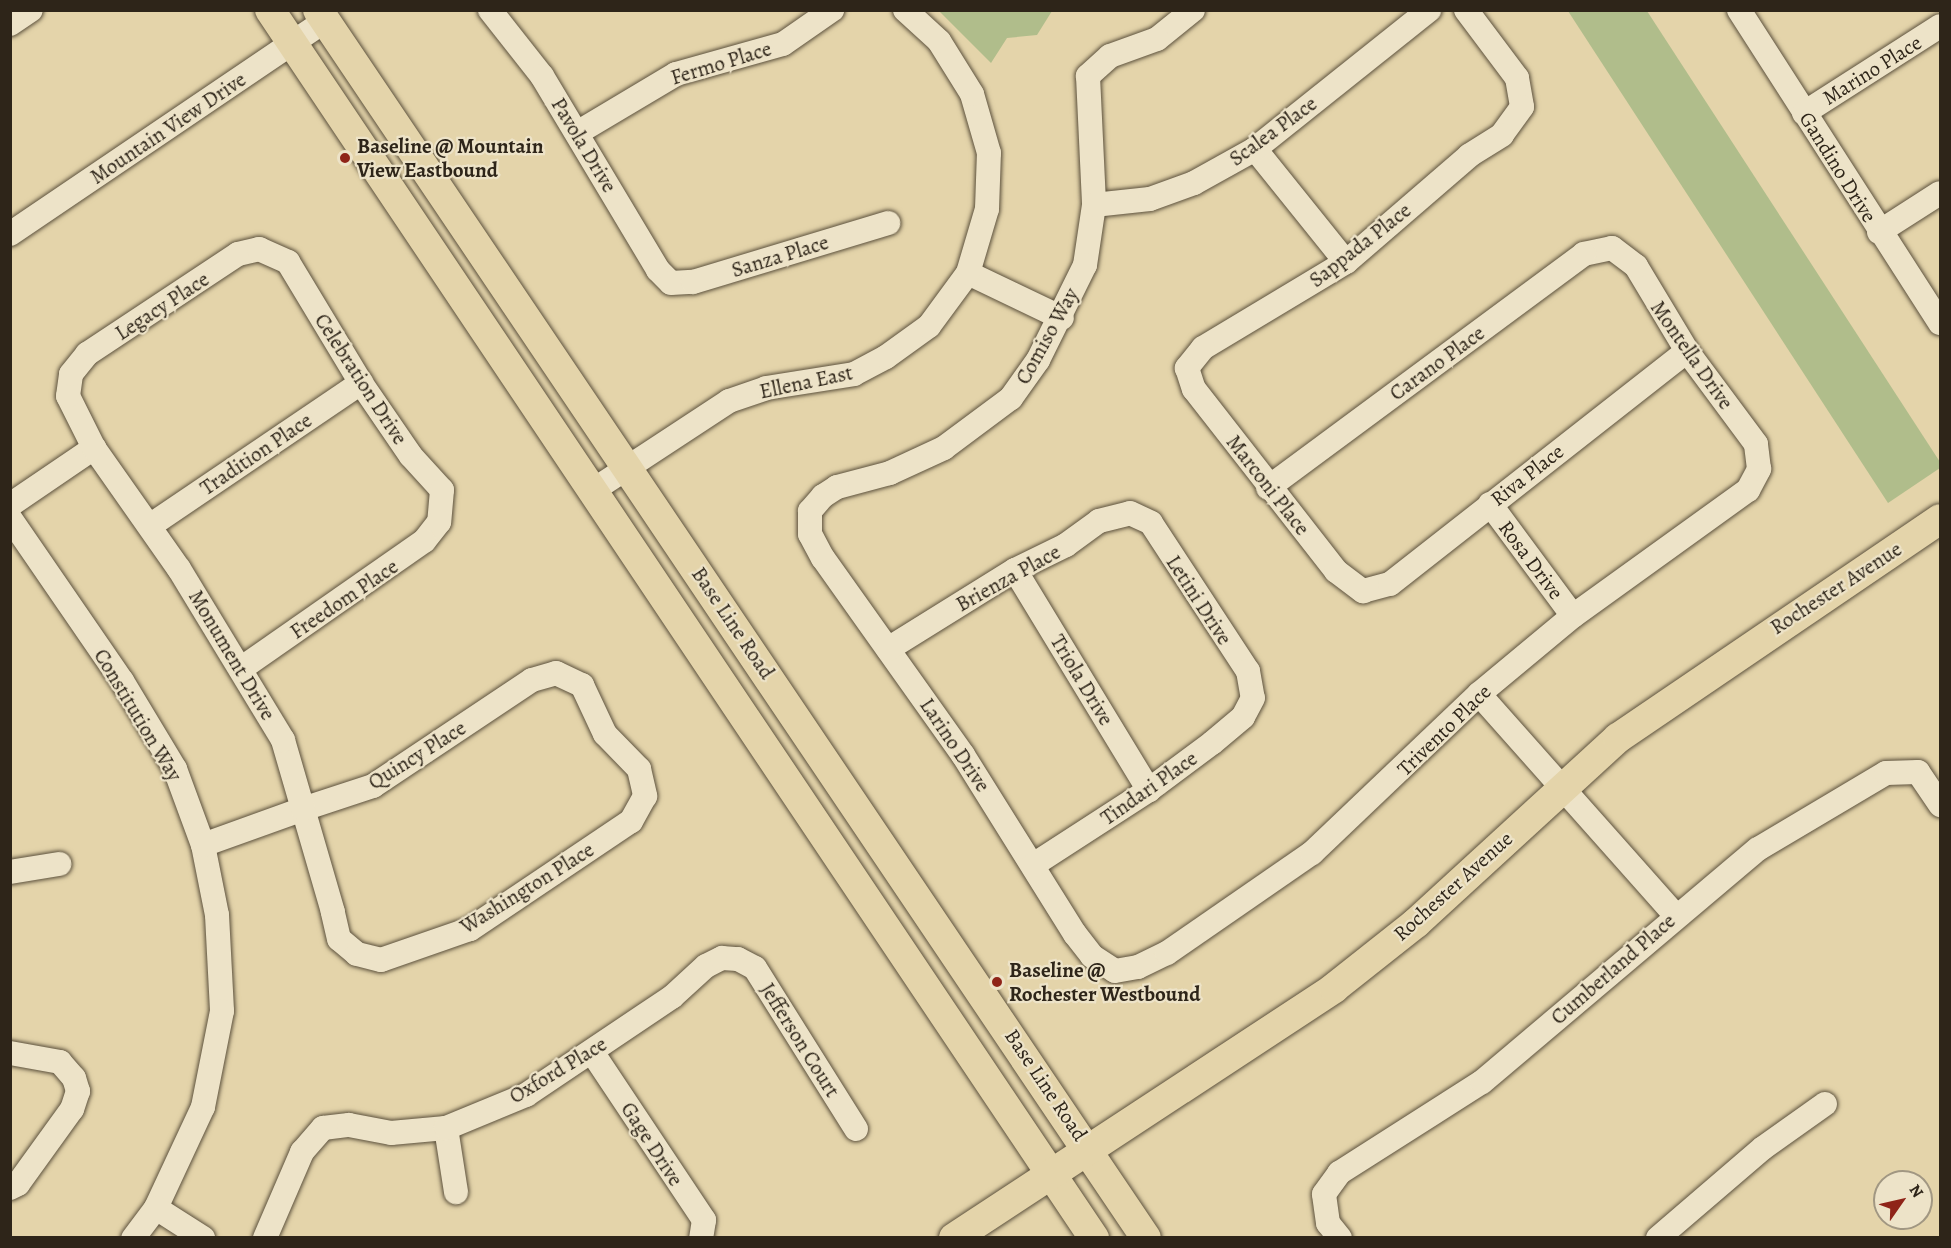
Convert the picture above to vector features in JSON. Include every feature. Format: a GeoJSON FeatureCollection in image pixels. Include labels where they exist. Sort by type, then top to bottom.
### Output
{"type":"FeatureCollection","features":[{"type":"Feature","properties":{"kind":"main road","name":"Base Line Road"},"geometry":{"type":"LineString","coordinates":[[270,10],[1094,1238]]}},
{"type":"Feature","properties":{"kind":"main road","name":"Base Line Road"},"geometry":{"type":"LineString","coordinates":[[321,16],[1089,1148],[1146,1238]]}},
{"type":"Feature","properties":{"kind":"main road","name":"Rochester Avenue"},"geometry":{"type":"LineString","coordinates":[[954,1238],[1292,1018],[1373,958],[1562,785],[1618,738],[1693,684],[1941,519]]}},
{"type":"Feature","properties":{"kind":"street"},"geometry":{"type":"LineString","coordinates":[[10,24],[31,10]]}},
{"type":"Feature","properties":{"kind":"street","name":"Pavola Drive"},"geometry":{"type":"LineString","coordinates":[[490,10],[542,76],[658,270],[671,283]]}},
{"type":"Feature","properties":{"kind":"street","name":"Fermo Place"},"geometry":{"type":"LineString","coordinates":[[577,133],[676,74],[783,44],[832,10]]}},
{"type":"Feature","properties":{"kind":"street","name":"Ellena East"},"geometry":{"type":"LineString","coordinates":[[592,491],[729,401],[766,388],[854,374],[886,357],[929,326],[968,273],[987,209],[989,153],[972,94],[939,41],[905,10]]}},
{"type":"Feature","properties":{"kind":"street","name":"Comiso Way"},"geometry":{"type":"LineString","coordinates":[[810,512],[823,496],[837,487],[890,473],[944,448],[1011,398],[1062,318],[1085,265],[1094,205],[1088,76],[1110,56],[1157,39],[1193,10]]}},
{"type":"Feature","properties":{"kind":"street","name":"Scalea Place"},"geometry":{"type":"LineString","coordinates":[[1094,205],[1150,199],[1194,183],[1256,149],[1429,10]]}},
{"type":"Feature","properties":{"kind":"street","name":"Sappada Place"},"geometry":{"type":"LineString","coordinates":[[1186,368],[1203,348],[1346,262],[1470,156],[1502,135],[1522,107],[1518,78],[1466,10]]}},
{"type":"Feature","properties":{"kind":"street","name":"Gandino Drive"},"geometry":{"type":"LineString","coordinates":[[1739,10],[1879,232],[1941,322]]}},
{"type":"Feature","properties":{"kind":"street","name":"Mountain View Drive"},"geometry":{"type":"LineString","coordinates":[[10,234],[292,44],[321,16]]}},
{"type":"Feature","properties":{"kind":"street","name":"Marino Place"},"geometry":{"type":"LineString","coordinates":[[1804,113],[1941,26]]}},
{"type":"Feature","properties":{"kind":"street"},"geometry":{"type":"LineString","coordinates":[[1256,149],[1346,262]]}},
{"type":"Feature","properties":{"kind":"street"},"geometry":{"type":"LineString","coordinates":[[1879,232],[1941,193]]}},
{"type":"Feature","properties":{"kind":"street","name":"Sanza Place"},"geometry":{"type":"LineString","coordinates":[[671,283],[693,282],[888,223]]}},
{"type":"Feature","properties":{"kind":"street","name":"Montella Drive"},"geometry":{"type":"LineString","coordinates":[[1612,248],[1636,266],[1687,351],[1756,444],[1759,469]]}},
{"type":"Feature","properties":{"kind":"street","name":"Carano Place"},"geometry":{"type":"LineString","coordinates":[[1268,488],[1584,254],[1612,248]]}},
{"type":"Feature","properties":{"kind":"street","name":"Legacy Place"},"geometry":{"type":"LineString","coordinates":[[71,374],[87,354],[238,254],[259,249]]}},
{"type":"Feature","properties":{"kind":"street","name":"Celebration Drive"},"geometry":{"type":"LineString","coordinates":[[259,249],[288,262],[361,383],[411,456],[442,490],[439,522]]}},
{"type":"Feature","properties":{"kind":"street"},"geometry":{"type":"LineString","coordinates":[[968,273],[1062,318]]}},
{"type":"Feature","properties":{"kind":"street","name":"Riva Place"},"geometry":{"type":"LineString","coordinates":[[1363,591],[1390,584],[1687,351]]}},
{"type":"Feature","properties":{"kind":"street","name":"Marconi Place"},"geometry":{"type":"LineString","coordinates":[[1186,368],[1194,389],[1268,488],[1336,571],[1363,591]]}},
{"type":"Feature","properties":{"kind":"street","name":"Monument Drive"},"geometry":{"type":"LineString","coordinates":[[71,374],[68,396],[94,448],[151,525],[242,668],[283,740],[339,939],[357,954]]}},
{"type":"Feature","properties":{"kind":"street","name":"Tradition Place"},"geometry":{"type":"LineString","coordinates":[[151,525],[361,383]]}},
{"type":"Feature","properties":{"kind":"street"},"geometry":{"type":"LineString","coordinates":[[10,505],[94,448]]}},
{"type":"Feature","properties":{"kind":"street","name":"Trivento Place"},"geometry":{"type":"LineString","coordinates":[[1115,971],[1138,967],[1167,952],[1312,853],[1479,694],[1573,616],[1748,490],[1759,469]]}},
{"type":"Feature","properties":{"kind":"street","name":"Rosa Drive"},"geometry":{"type":"LineString","coordinates":[[1490,504],[1573,616]]}},
{"type":"Feature","properties":{"kind":"street","name":"Larino Drive"},"geometry":{"type":"LineString","coordinates":[[810,512],[810,534],[823,558],[963,755],[1092,956],[1115,971]]}},
{"type":"Feature","properties":{"kind":"street","name":"Brienza Place"},"geometry":{"type":"LineString","coordinates":[[888,649],[1015,570],[1066,545],[1099,521],[1130,513]]}},
{"type":"Feature","properties":{"kind":"street","name":"Letini Drive"},"geometry":{"type":"LineString","coordinates":[[1130,513],[1151,523],[1248,671],[1253,698]]}},
{"type":"Feature","properties":{"kind":"street","name":"Constitution Way"},"geometry":{"type":"LineString","coordinates":[[10,518],[122,681],[175,769],[203,845],[217,915],[222,1011],[203,1107],[156,1208],[133,1238]]}},
{"type":"Feature","properties":{"kind":"street","name":"Freedom Place"},"geometry":{"type":"LineString","coordinates":[[242,668],[394,565],[424,541],[439,522]]}},
{"type":"Feature","properties":{"kind":"street","name":"Triola Drive"},"geometry":{"type":"LineString","coordinates":[[1015,570],[1149,790]]}},
{"type":"Feature","properties":{"kind":"street","name":"Quincy Place"},"geometry":{"type":"LineString","coordinates":[[203,845],[373,786],[532,680],[556,673],[582,685],[605,734],[639,769],[645,796]]}},
{"type":"Feature","properties":{"kind":"street"},"geometry":{"type":"LineString","coordinates":[[1479,694],[1676,916]]}},
{"type":"Feature","properties":{"kind":"street","name":"Tindari Place"},"geometry":{"type":"LineString","coordinates":[[1033,866],[1149,790],[1243,717],[1253,698]]}},
{"type":"Feature","properties":{"kind":"street","name":"Cumberland Place"},"geometry":{"type":"LineString","coordinates":[[1340,1238],[1328,1223],[1324,1194],[1339,1173],[1482,1082],[1758,849],[1848,793],[1886,773],[1918,772],[1941,805]]}},
{"type":"Feature","properties":{"kind":"street","name":"Washington Place"},"geometry":{"type":"LineString","coordinates":[[357,954],[381,960],[470,928],[632,821],[645,796]]}},
{"type":"Feature","properties":{"kind":"street"},"geometry":{"type":"LineString","coordinates":[[10,872],[59,864]]}},
{"type":"Feature","properties":{"kind":"street","name":"Oxford Place"},"geometry":{"type":"LineString","coordinates":[[265,1238],[302,1152],[323,1128],[349,1125],[391,1133],[446,1128],[525,1095],[672,997],[706,966],[722,958],[738,959]]}},
{"type":"Feature","properties":{"kind":"street","name":"Jefferson Court"},"geometry":{"type":"LineString","coordinates":[[738,959],[755,968],[856,1129]]}},
{"type":"Feature","properties":{"kind":"street","name":"Gage Drive"},"geometry":{"type":"LineString","coordinates":[[592,1052],[704,1220],[701,1238]]}},
{"type":"Feature","properties":{"kind":"street"},"geometry":{"type":"LineString","coordinates":[[10,1053],[60,1062],[74,1078],[78,1091],[72,1109],[18,1184],[10,1188]]}},
{"type":"Feature","properties":{"kind":"street"},"geometry":{"type":"LineString","coordinates":[[1658,1238],[1763,1148],[1825,1104]]}},
{"type":"Feature","properties":{"kind":"street"},"geometry":{"type":"LineString","coordinates":[[446,1128],[456,1192]]}},
{"type":"Feature","properties":{"kind":"street"},"geometry":{"type":"LineString","coordinates":[[156,1208],[203,1238]]}},
{"type":"Feature","properties":{"kind":"green space"},"geometry":{"type":"Polygon","coordinates":[[[939,11],[1052,11],[1037,35],[1007,38],[991,63],[939,11]]]}},
{"type":"Feature","properties":{"kind":"green space"},"geometry":{"type":"Polygon","coordinates":[[[1568,11],[1647,11],[1940,462],[1940,468],[1888,503],[1568,11]]]}},
{"type":"Feature","properties":{"kind":"place","name":"Baseline @ Mountain View Eastbound"},"geometry":{"type":"Point","coordinates":[345,158]}},
{"type":"Feature","properties":{"kind":"place","name":"Baseline @ Rochester Westbound"},"geometry":{"type":"Point","coordinates":[997,982]}}]}
